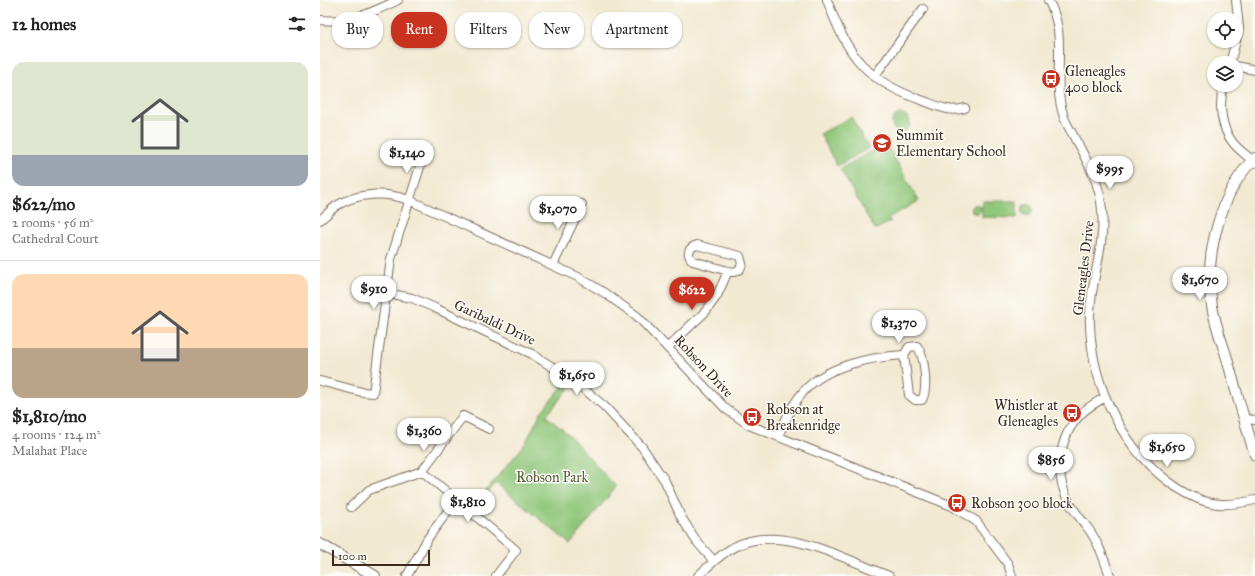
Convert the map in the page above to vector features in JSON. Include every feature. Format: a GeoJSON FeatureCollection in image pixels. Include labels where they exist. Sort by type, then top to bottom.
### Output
{"type":"FeatureCollection","features":[{"type":"Feature","properties":{"kind":"main road"},"geometry":{"type":"LineString","coordinates":[[1254,160],[1228,198],[1218,225],[1212,254],[1210,283],[1215,317],[1250,420],[1255,455]]}},
{"type":"Feature","properties":{"kind":"main road"},"geometry":{"type":"LineString","coordinates":[[320,544],[375,576]]}},
{"type":"Feature","properties":{"kind":"main road"},"geometry":{"type":"LineString","coordinates":[[320,552],[361,576]]}},
{"type":"Feature","properties":{"kind":"street"},"geometry":{"type":"LineString","coordinates":[[320,20],[336,22],[359,18],[398,0]]}},
{"type":"Feature","properties":{"kind":"street"},"geometry":{"type":"LineString","coordinates":[[827,0],[842,36],[854,57],[874,77],[902,94],[946,109],[957,111],[965,108]]}},
{"type":"Feature","properties":{"kind":"street","name":"Gleneagles Drive"},"geometry":{"type":"LineString","coordinates":[[1048,0],[1060,35],[1058,93],[1064,118],[1094,172],[1102,201],[1102,235],[1092,286],[1090,325],[1094,360],[1105,397],[1119,425],[1137,451],[1164,478],[1190,496],[1212,503],[1242,503],[1255,500]]}},
{"type":"Feature","properties":{"kind":"street"},"geometry":{"type":"LineString","coordinates":[[1236,0],[1237,12]]}},
{"type":"Feature","properties":{"kind":"street"},"geometry":{"type":"LineString","coordinates":[[874,77],[923,9]]}},
{"type":"Feature","properties":{"kind":"street"},"geometry":{"type":"LineString","coordinates":[[1243,67],[1255,70]]}},
{"type":"Feature","properties":{"kind":"street"},"geometry":{"type":"LineString","coordinates":[[1223,92],[1222,111],[1225,130],[1233,144],[1254,160]]}},
{"type":"Feature","properties":{"kind":"street"},"geometry":{"type":"LineString","coordinates":[[320,381],[362,392],[373,393],[391,260],[424,154]]}},
{"type":"Feature","properties":{"kind":"street","name":"Robson Drive"},"geometry":{"type":"LineString","coordinates":[[320,220],[337,206],[357,197],[375,194],[395,195],[553,265],[603,292],[637,316],[726,409],[750,425],[952,506],[976,521],[1008,564],[1012,576]]}},
{"type":"Feature","properties":{"kind":"street"},"geometry":{"type":"LineString","coordinates":[[553,265],[582,204]]}},
{"type":"Feature","properties":{"kind":"street"},"geometry":{"type":"LineString","coordinates":[[697,245],[740,256],[742,264],[740,269],[734,272],[728,271],[693,261],[689,257],[688,251],[697,245]]}},
{"type":"Feature","properties":{"kind":"street"},"geometry":{"type":"LineString","coordinates":[[668,347],[706,311],[717,296],[728,271]]}},
{"type":"Feature","properties":{"kind":"street","name":"Garibaldi Drive"},"geometry":{"type":"LineString","coordinates":[[386,292],[412,298],[532,354],[573,380],[604,406],[642,447],[665,481],[681,517],[696,542],[714,561]]}},
{"type":"Feature","properties":{"kind":"street"},"geometry":{"type":"LineString","coordinates":[[917,346],[922,352],[926,393],[922,400],[915,400],[909,395],[904,355],[909,347],[917,346]]}},
{"type":"Feature","properties":{"kind":"street"},"geometry":{"type":"LineString","coordinates":[[778,436],[795,402],[805,390],[818,379],[839,369],[858,363],[890,356],[904,355]]}},
{"type":"Feature","properties":{"kind":"street"},"geometry":{"type":"LineString","coordinates":[[1105,397],[1080,415],[1070,428],[1063,446],[1059,463],[1064,490],[1069,503],[1097,542],[1110,576]]}},
{"type":"Feature","properties":{"kind":"street"},"geometry":{"type":"LineString","coordinates":[[352,508],[369,490],[422,471],[463,416],[489,429]]}},
{"type":"Feature","properties":{"kind":"street"},"geometry":{"type":"LineString","coordinates":[[422,471],[516,550],[496,576]]}},
{"type":"Feature","properties":{"kind":"street"},"geometry":{"type":"LineString","coordinates":[[407,576],[428,538],[456,500]]}},
{"type":"Feature","properties":{"kind":"street"},"geometry":{"type":"LineString","coordinates":[[698,576],[714,561],[733,547],[765,537],[788,539],[806,544],[889,576]]}},
{"type":"Feature","properties":{"kind":"green space"},"geometry":{"type":"Polygon","coordinates":[[[897,114],[905,114],[910,119],[908,130],[905,132],[897,132],[892,127],[892,119],[897,114]]]}},
{"type":"Feature","properties":{"kind":"green space"},"geometry":{"type":"Polygon","coordinates":[[[851,117],[869,148],[837,166],[820,134],[851,117]]]}},
{"type":"Feature","properties":{"kind":"green space"},"geometry":{"type":"Polygon","coordinates":[[[886,143],[919,201],[888,218],[890,222],[876,229],[874,228],[840,169],[886,143]]]}},
{"type":"Feature","properties":{"kind":"green space"},"geometry":{"type":"Polygon","coordinates":[[[982,201],[1017,201],[1017,218],[982,217],[982,201]]]}},
{"type":"Feature","properties":{"kind":"green space"},"geometry":{"type":"Polygon","coordinates":[[[976,204],[981,209],[976,214],[971,209],[976,204]]]}},
{"type":"Feature","properties":{"kind":"green space"},"geometry":{"type":"Polygon","coordinates":[[[1025,205],[1029,205],[1031,206],[1031,214],[1025,215],[1022,212],[1022,208],[1025,205]]]}},
{"type":"Feature","properties":{"kind":"green space","name":"Robson Park"},"geometry":{"type":"Polygon","coordinates":[[[566,382],[571,386],[546,416],[568,434],[616,487],[570,544],[496,483],[475,508],[473,506],[525,444],[541,412],[566,382]]]}},
{"type":"Feature","properties":{"kind":"place","name":"Gleneagles 400 block"},"geometry":{"type":"Point","coordinates":[1051,79]}},
{"type":"Feature","properties":{"kind":"place","name":"Summit Elementary School"},"geometry":{"type":"Point","coordinates":[882,143]}},
{"type":"Feature","properties":{"kind":"place","name":"Whistler at Gleneagles"},"geometry":{"type":"Point","coordinates":[1072,413]}},
{"type":"Feature","properties":{"kind":"place","name":"Robson at Breakenridge"},"geometry":{"type":"Point","coordinates":[752,417]}},
{"type":"Feature","properties":{"kind":"place","name":"Robson 300 block"},"geometry":{"type":"Point","coordinates":[957,503]}}]}
